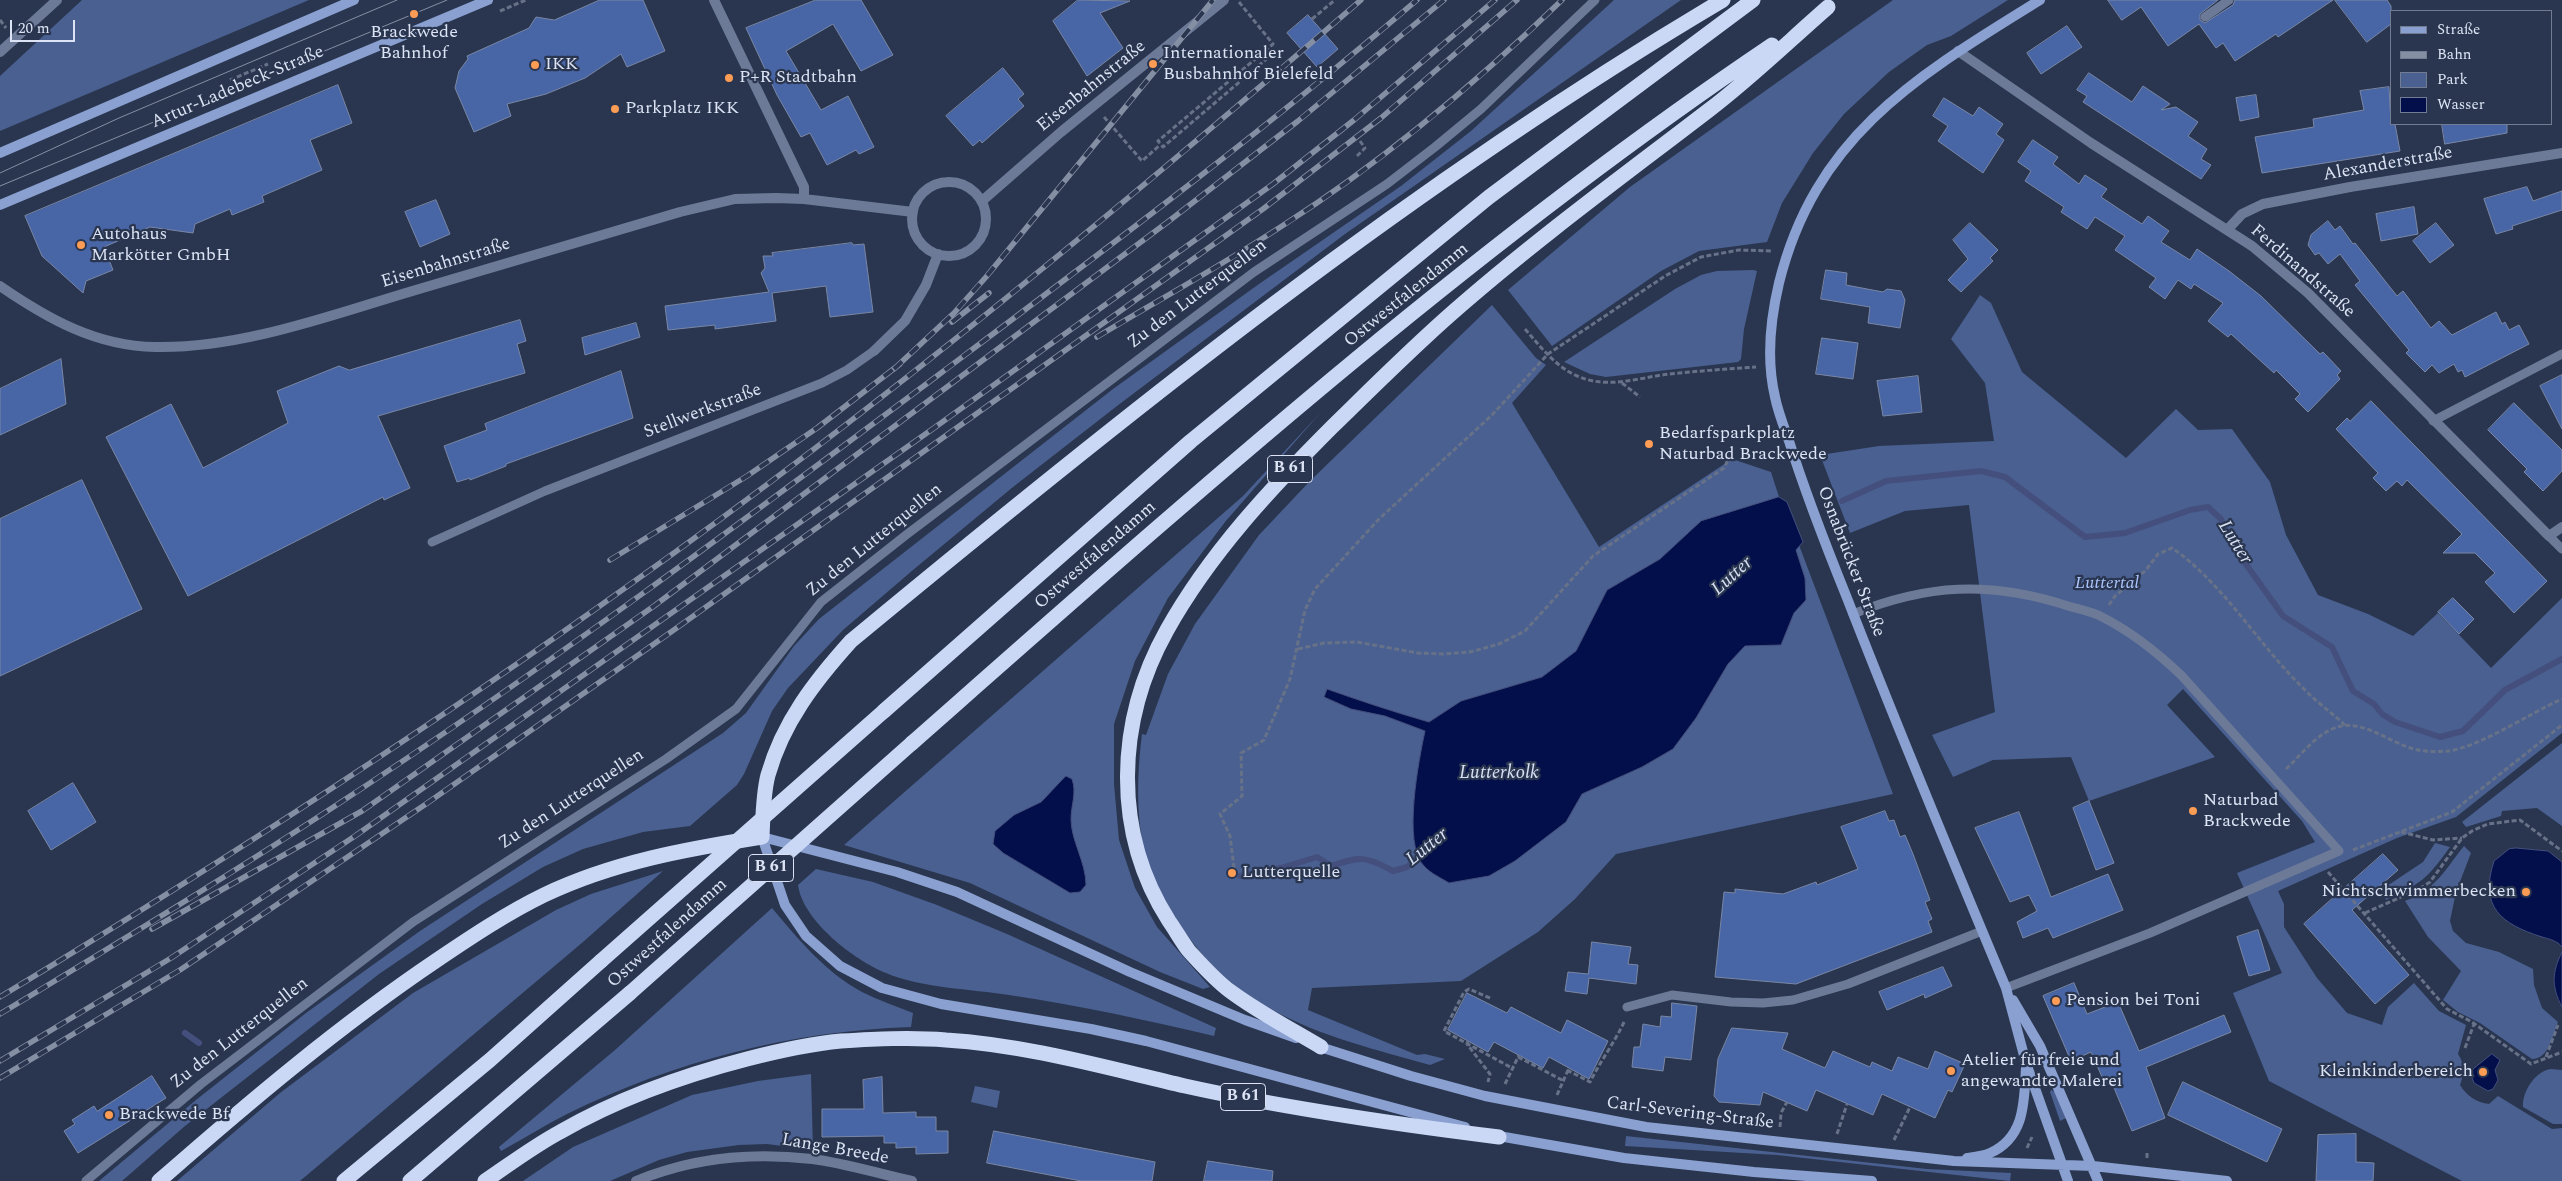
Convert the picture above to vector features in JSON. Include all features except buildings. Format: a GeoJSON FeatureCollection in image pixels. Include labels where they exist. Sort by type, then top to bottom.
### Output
{"type":"FeatureCollection","features":[{"type":"Feature","properties":{"kind":"highway"},"geometry":{"type":"LineString","coordinates":[[159,1181],[226,1122],[345,1026],[409,979],[485,929],[544,895],[608,870],[669,852],[762,837],[768,776],[786,728],[814,683],[851,641],[1212,351],[1336,256],[1472,160],[1609,68],[1723,0]]}},
{"type":"Feature","properties":{"kind":"highway","name":"Ostwestfalendamm"},"geometry":{"type":"LineString","coordinates":[[344,1181],[490,1060],[1214,422],[1489,198],[1753,0]]}},
{"type":"Feature","properties":{"kind":"highway","name":"Ostwestfalendamm"},"geometry":{"type":"LineString","coordinates":[[410,1181],[528,1083],[1200,490],[1506,238],[1700,94],[1833,4]]}},
{"type":"Feature","properties":{"kind":"highway","name":"B 61"},"geometry":{"type":"LineString","coordinates":[[1321,1047],[1227,990],[1187,948],[1158,904],[1138,857],[1128,813],[1126,772],[1130,734],[1143,683],[1165,633],[1230,536],[1291,468],[1382,378],[1454,311],[1621,177],[1713,107],[1833,4]]}},
{"type":"Feature","properties":{"kind":"highway","name":"B 61"},"geometry":{"type":"LineString","coordinates":[[485,1181],[559,1132],[605,1108],[661,1084],[715,1067],[782,1050],[838,1042],[947,1040],[989,1046],[1091,1063],[1185,1086],[1274,1103],[1402,1125],[1499,1137]]}},
{"type":"Feature","properties":{"kind":"main road","name":"Artur-Ladebeck-Straße"},"geometry":{"type":"LineString","coordinates":[[0,153],[354,0]]}},
{"type":"Feature","properties":{"kind":"main road","name":"Artur-Ladebeck-Straße"},"geometry":{"type":"LineString","coordinates":[[0,205],[488,0]]}},
{"type":"Feature","properties":{"kind":"main road","name":"Osnabrücker Straße"},"geometry":{"type":"LineString","coordinates":[[2040,0],[1958,51],[1889,102],[1834,162],[1811,202],[1787,252],[1772,316],[1771,367],[1775,398],[1804,489],[2006,988],[2026,1063],[2068,1181]]}},
{"type":"Feature","properties":{"kind":"main road","name":"Carl-Severing-Straße"},"geometry":{"type":"LineString","coordinates":[[762,837],[897,872],[957,892],[1139,975],[1245,1020],[1321,1047],[1485,1096],[1646,1127],[1954,1161],[2093,1166]]}},
{"type":"Feature","properties":{"kind":"main road"},"geometry":{"type":"LineString","coordinates":[[762,837],[785,905],[806,936],[840,966],[882,988],[941,1004],[1091,1029],[1146,1041],[1499,1137],[1624,1158],[1754,1172],[1872,1181]]}},
{"type":"Feature","properties":{"kind":"main road","name":"Osnabrücker Straße"},"geometry":{"type":"LineString","coordinates":[[2006,988],[2040,1046],[2098,1181]]}},
{"type":"Feature","properties":{"kind":"main road"},"geometry":{"type":"LineString","coordinates":[[1954,1161],[1990,1153],[2006,1142],[2015,1131],[2023,1115],[2026,1063]]}},
{"type":"Feature","properties":{"kind":"main road"},"geometry":{"type":"LineString","coordinates":[[2093,1166],[2228,1181]]}},
{"type":"Feature","properties":{"kind":"street"},"geometry":{"type":"LineString","coordinates":[[0,52],[57,0]]}},
{"type":"Feature","properties":{"kind":"street"},"geometry":{"type":"LineString","coordinates":[[714,0],[804,187],[804,199]]}},
{"type":"Feature","properties":{"kind":"street","name":"Eisenbahnstraße"},"geometry":{"type":"LineString","coordinates":[[982,201],[1094,106],[1224,0]]}},
{"type":"Feature","properties":{"kind":"street","name":"Ferdinandstraße"},"geometry":{"type":"LineString","coordinates":[[1958,51],[2091,142],[2252,246],[2308,293],[2549,536]]}},
{"type":"Feature","properties":{"kind":"street","name":"Alexanderstraße"},"geometry":{"type":"LineString","coordinates":[[2228,229],[2242,214],[2263,204],[2350,187],[2562,153]]}},
{"type":"Feature","properties":{"kind":"street"},"geometry":{"type":"LineString","coordinates":[[940,182],[953,182],[966,186],[982,201],[986,222],[979,241],[962,254],[938,254],[930,250],[918,238],[913,226],[915,204],[924,192],[940,182]]}},
{"type":"Feature","properties":{"kind":"street","name":"Eisenbahnstraße"},"geometry":{"type":"LineString","coordinates":[[0,286],[38,312],[64,326],[110,342],[155,347],[202,344],[282,331],[680,212],[735,199],[804,199],[913,212]]}},
{"type":"Feature","properties":{"kind":"street","name":"Stellwerkstraße"},"geometry":{"type":"LineString","coordinates":[[874,351],[905,321],[926,285],[938,254]]}},
{"type":"Feature","properties":{"kind":"street"},"geometry":{"type":"LineString","coordinates":[[2549,536],[2562,527]]}},
{"type":"Feature","properties":{"kind":"street","name":"Lange Breede"},"geometry":{"type":"LineString","coordinates":[[636,1181],[663,1170],[722,1158],[766,1155],[813,1159],[912,1181]]}},
{"type":"Feature","properties":{"kind":"lane","name":"Zu den Lutterquellen"},"geometry":{"type":"LineString","coordinates":[[86,1181],[201,1084],[413,922],[666,759],[736,709],[821,602],[914,529],[1254,272],[1387,184],[1435,147],[1481,109],[1595,0]]}},
{"type":"Feature","properties":{"kind":"lane"},"geometry":{"type":"LineString","coordinates":[[2205,17],[2229,0]]}},
{"type":"Feature","properties":{"kind":"lane","name":"Stellwerkstraße"},"geometry":{"type":"LineString","coordinates":[[432,542],[545,491],[822,383],[847,370],[874,351]]}},
{"type":"Feature","properties":{"kind":"lane"},"geometry":{"type":"LineString","coordinates":[[2433,420],[2562,354]]}},
{"type":"Feature","properties":{"kind":"lane"},"geometry":{"type":"LineString","coordinates":[[2549,536],[2562,548]]}},
{"type":"Feature","properties":{"kind":"lane"},"geometry":{"type":"LineString","coordinates":[[1853,614],[1886,601],[1932,591],[1969,588],[2023,592],[2101,616],[2168,663],[2340,851],[2150,934],[2006,988]]}},
{"type":"Feature","properties":{"kind":"lane"},"geometry":{"type":"LineString","coordinates":[[1627,1007],[1672,995],[1731,1002],[1763,1003],[1793,1000],[1848,984],[1982,930]]}},
{"type":"Feature","properties":{"kind":"path"},"geometry":{"type":"LineString","coordinates":[[1160,145],[1158,142],[1273,44],[1237,0]]}},
{"type":"Feature","properties":{"kind":"path"},"geometry":{"type":"LineString","coordinates":[[1312,19],[1335,0]]}},
{"type":"Feature","properties":{"kind":"path"},"geometry":{"type":"LineString","coordinates":[[1094,106],[1142,161],[1160,145],[1163,147],[1270,56]]}},
{"type":"Feature","properties":{"kind":"path"},"geometry":{"type":"LineString","coordinates":[[230,80],[268,64]]}},
{"type":"Feature","properties":{"kind":"path"},"geometry":{"type":"LineString","coordinates":[[1357,156],[1365,148],[1360,141]]}},
{"type":"Feature","properties":{"kind":"path"},"geometry":{"type":"LineString","coordinates":[[1234,868],[1230,836],[1220,814],[1242,796],[1241,753],[1264,740],[1290,679],[1305,610],[1315,589],[1380,519],[1492,415],[1548,354],[1665,276],[1701,257],[1739,250],[1787,252]]}},
{"type":"Feature","properties":{"kind":"path"},"geometry":{"type":"LineString","coordinates":[[1525,329],[1548,354],[1575,375],[1592,381],[1622,383],[1690,372],[1771,367]]}},
{"type":"Feature","properties":{"kind":"path"},"geometry":{"type":"LineString","coordinates":[[1622,383],[1640,397]]}},
{"type":"Feature","properties":{"kind":"path"},"geometry":{"type":"LineString","coordinates":[[1298,649],[1324,643],[1358,642],[1418,653],[1443,654],[1470,652],[1499,644],[1525,631],[1593,556],[1724,468],[1735,445]]}},
{"type":"Feature","properties":{"kind":"path"},"geometry":{"type":"LineString","coordinates":[[2101,616],[2115,596],[2146,570],[2158,554],[2172,548],[2186,558],[2242,617],[2301,687],[2345,725],[2368,730],[2414,749],[2448,751],[2472,744],[2562,699]]}},
{"type":"Feature","properties":{"kind":"path"},"geometry":{"type":"LineString","coordinates":[[2275,780],[2319,737],[2345,725]]}},
{"type":"Feature","properties":{"kind":"path"},"geometry":{"type":"LineString","coordinates":[[2340,851],[2359,849],[2452,812],[2562,725]]}},
{"type":"Feature","properties":{"kind":"path"},"geometry":{"type":"LineString","coordinates":[[2400,832],[2433,840],[2462,838],[2488,824],[2520,820],[2562,851]]}},
{"type":"Feature","properties":{"kind":"path"},"geometry":{"type":"LineString","coordinates":[[2365,913],[2419,889],[2430,882],[2462,838]]}},
{"type":"Feature","properties":{"kind":"path"},"geometry":{"type":"LineString","coordinates":[[2320,860],[2441,1004],[2474,1024],[2531,1064],[2562,1052]]}},
{"type":"Feature","properties":{"kind":"path"},"geometry":{"type":"LineString","coordinates":[[1490,998],[1469,989],[1464,992],[1444,1031],[1512,1068]]}},
{"type":"Feature","properties":{"kind":"path"},"geometry":{"type":"LineString","coordinates":[[1555,1111],[1559,1088],[1568,1069],[1590,1082],[1625,1020]]}},
{"type":"Feature","properties":{"kind":"path"},"geometry":{"type":"LineString","coordinates":[[2465,1048],[2474,1024]]}},
{"type":"Feature","properties":{"kind":"path"},"geometry":{"type":"LineString","coordinates":[[2546,1057],[2558,1025]]}},
{"type":"Feature","properties":{"kind":"path"},"geometry":{"type":"LineString","coordinates":[[1467,1043],[1490,1074],[1485,1096]]}},
{"type":"Feature","properties":{"kind":"path"},"geometry":{"type":"LineString","coordinates":[[1502,1100],[1506,1078],[1518,1056],[1562,1080]]}},
{"type":"Feature","properties":{"kind":"path"},"geometry":{"type":"LineString","coordinates":[[1778,1142],[1781,1113],[1787,1102]]}},
{"type":"Feature","properties":{"kind":"path"},"geometry":{"type":"LineString","coordinates":[[1835,1148],[1838,1126],[1847,1104]]}},
{"type":"Feature","properties":{"kind":"path"},"geometry":{"type":"LineString","coordinates":[[1892,1154],[1893,1141],[1910,1107]]}},
{"type":"Feature","properties":{"kind":"green space"},"geometry":{"type":"Polygon","coordinates":[[[82,0],[309,0],[0,131],[0,76],[82,0]]]}},
{"type":"Feature","properties":{"kind":"green space"},"geometry":{"type":"Polygon","coordinates":[[[1614,0],[1681,0],[1345,234],[1117,406],[1013,487],[913,570],[843,630],[788,688],[772,711],[744,774],[737,785],[690,826],[643,832],[583,849],[543,867],[482,904],[379,974],[185,1126],[122,1181],[99,1181],[196,1100],[306,1013],[420,931],[723,733],[746,713],[794,646],[819,619],[1113,389],[1259,284],[1401,186],[1471,131],[1614,0]]]}},
{"type":"Feature","properties":{"kind":"green space"},"geometry":{"type":"Polygon","coordinates":[[[1893,0],[2008,0],[1951,36],[1927,45],[1889,72],[1844,114],[1813,153],[1782,203],[1767,242],[1699,251],[1661,271],[1552,346],[1508,290],[1630,187],[1893,0]]]}},
{"type":"Feature","properties":{"kind":"green space"},"geometry":{"type":"Polygon","coordinates":[[[1717,271],[1757,271],[1744,329],[1741,359],[1738,362],[1606,377],[1590,374],[1564,362],[1675,289],[1701,275],[1717,271]]]}},
{"type":"Feature","properties":{"kind":"green space","name":"Luttertal"},"geometry":{"type":"Polygon","coordinates":[[[1980,295],[1991,303],[2022,372],[2126,458],[2176,409],[2198,430],[2232,429],[2270,482],[2286,535],[2318,595],[2368,614],[2413,636],[2438,613],[2491,668],[2562,598],[2562,733],[2456,817],[2397,838],[2278,891],[2284,904],[2284,927],[2317,978],[2347,1013],[2382,1025],[2388,1007],[2414,983],[2439,1011],[2466,1025],[2458,1054],[2463,1069],[2460,1085],[2465,1092],[2480,1102],[2489,1104],[2498,1096],[2552,1129],[2562,1128],[2562,1181],[2462,1181],[2269,1081],[2233,993],[2282,973],[2237,873],[2315,842],[2302,821],[2183,689],[2167,705],[2215,757],[2089,801],[2071,757],[1993,760],[1953,777],[1932,735],[1995,712],[1969,505],[1905,511],[1850,533],[1820,455],[1879,446],[1994,441],[1985,383],[1951,339],[1980,295]]]}},
{"type":"Feature","properties":{"kind":"green space"},"geometry":{"type":"Polygon","coordinates":[[[1492,305],[1536,358],[1546,365],[1512,403],[1599,547],[1732,459],[1771,472],[1779,497],[1700,522],[1660,559],[1607,590],[1576,651],[1542,677],[1462,701],[1429,722],[1327,689],[1324,697],[1351,709],[1385,716],[1425,731],[1422,744],[1414,838],[1566,822],[1582,794],[1642,767],[1673,749],[1696,718],[1728,664],[1745,645],[1781,645],[1794,613],[1806,600],[1805,578],[1796,550],[1799,545],[1893,794],[1616,854],[1575,899],[1538,932],[1461,981],[1312,988],[1308,1010],[1417,1055],[1425,1054],[1445,1059],[1430,1065],[1350,1042],[1291,1020],[1240,989],[1213,966],[1179,924],[1161,894],[1148,866],[1141,837],[1138,793],[1139,763],[1142,734],[1146,735],[1168,674],[1195,624],[1259,535],[1310,481],[1492,305]]]}},
{"type":"Feature","properties":{"kind":"green space"},"geometry":{"type":"Polygon","coordinates":[[[1321,412],[1225,522],[1168,598],[1135,661],[1114,724],[1114,784],[1119,840],[1135,888],[1157,927],[1210,987],[1203,989],[1160,972],[970,883],[844,845],[1243,496],[1321,412]]]}},
{"type":"Feature","properties":{"kind":"green space"},"geometry":{"type":"Polygon","coordinates":[[[2562,743],[2562,826],[2537,808],[2502,811],[2501,816],[2466,827],[2462,822],[2562,743]]]}},
{"type":"Feature","properties":{"kind":"green space"},"geometry":{"type":"Polygon","coordinates":[[[2435,843],[2450,847],[2436,866],[2416,884],[2386,900],[2382,892],[2387,886],[2423,862],[2435,843]]]}},
{"type":"Feature","properties":{"kind":"green space"},"geometry":{"type":"Polygon","coordinates":[[[2464,846],[2471,853],[2456,892],[2450,921],[2453,931],[2466,943],[2499,952],[2533,969],[2534,985],[2542,1008],[2558,1022],[2550,1045],[2543,1055],[2538,1058],[2532,1059],[2480,1023],[2458,1012],[2443,1000],[2461,971],[2428,937],[2405,901],[2432,885],[2464,846]]]}},
{"type":"Feature","properties":{"kind":"green space"},"geometry":{"type":"Polygon","coordinates":[[[816,869],[873,882],[937,905],[1007,934],[1216,1028],[1214,1036],[1061,1003],[930,985],[886,973],[859,959],[845,949],[832,938],[809,912],[802,899],[798,885],[816,869]]]}},
{"type":"Feature","properties":{"kind":"green space"},"geometry":{"type":"Polygon","coordinates":[[[663,871],[583,942],[300,1181],[177,1181],[280,1093],[413,993],[556,910],[591,894],[663,871]]]}},
{"type":"Feature","properties":{"kind":"green space"},"geometry":{"type":"Polygon","coordinates":[[[772,908],[813,955],[836,975],[862,992],[913,1013],[911,1027],[866,1030],[778,1042],[692,1064],[608,1095],[559,1118],[501,1151],[499,1147],[615,1050],[772,908]]]}},
{"type":"Feature","properties":{"kind":"green space"},"geometry":{"type":"Polygon","coordinates":[[[2551,1069],[2562,1070],[2562,1124],[2553,1124],[2523,1107],[2527,1089],[2531,1083],[2540,1074],[2551,1069]]]}},
{"type":"Feature","properties":{"kind":"green space"},"geometry":{"type":"Polygon","coordinates":[[[811,1074],[813,1150],[767,1144],[739,1145],[687,1152],[659,1160],[610,1181],[523,1181],[573,1147],[692,1095],[758,1081],[811,1074]]]}},
{"type":"Feature","properties":{"kind":"green space"},"geometry":{"type":"Polygon","coordinates":[[[975,1086],[1000,1091],[997,1108],[971,1102],[975,1086]]]}},
{"type":"Feature","properties":{"kind":"green space"},"geometry":{"type":"Polygon","coordinates":[[[2051,1090],[2055,1092],[2066,1118],[2060,1121],[2050,1092],[2051,1090]]]}},
{"type":"Feature","properties":{"kind":"green space"},"geometry":{"type":"Polygon","coordinates":[[[1626,1136],[1927,1169],[2011,1173],[2010,1181],[1777,1155],[1625,1146],[1626,1136]]]}},
{"type":"Feature","properties":{"kind":"water","name":"Lutterkolk"},"geometry":{"type":"Polygon","coordinates":[[[1779,497],[1787,502],[1803,542],[1796,550],[1805,578],[1806,600],[1794,613],[1781,645],[1745,646],[1728,664],[1696,718],[1673,749],[1642,767],[1582,794],[1566,822],[1515,861],[1489,876],[1449,883],[1426,869],[1417,855],[1413,821],[1416,780],[1425,731],[1385,716],[1351,709],[1324,697],[1327,689],[1429,722],[1461,701],[1542,677],[1576,651],[1607,590],[1660,559],[1701,521],[1779,497]]]}},
{"type":"Feature","properties":{"kind":"water"},"geometry":{"type":"Polygon","coordinates":[[[1066,776],[1072,779],[1073,784],[1074,794],[1071,819],[1073,835],[1084,868],[1086,885],[1080,892],[1070,893],[1003,853],[993,844],[995,831],[1014,815],[1041,802],[1066,776]]]}},
{"type":"Feature","properties":{"kind":"water","name":"Nichtschwimmerbecken"},"geometry":{"type":"Polygon","coordinates":[[[2509,849],[2548,851],[2562,862],[2562,947],[2558,943],[2515,926],[2497,911],[2492,902],[2489,890],[2494,861],[2509,849]]]}},
{"type":"Feature","properties":{"kind":"water"},"geometry":{"type":"Polygon","coordinates":[[[2562,952],[2562,1007],[2556,992],[2554,979],[2556,966],[2562,952]]]}},
{"type":"Feature","properties":{"kind":"water","name":"Kleinkinderbereich"},"geometry":{"type":"Polygon","coordinates":[[[2492,1054],[2500,1060],[2495,1070],[2498,1080],[2493,1089],[2488,1091],[2474,1083],[2470,1072],[2492,1054]]]}},
{"type":"Feature","properties":{"kind":"waterway","name":"Lutter"},"geometry":{"type":"LineString","coordinates":[[1842,501],[1886,481],[1981,471],[2005,477],[2085,537],[2125,533],[2190,510],[2208,507],[2221,519],[2230,542],[2283,616],[2332,647],[2353,691],[2374,704],[2382,714],[2395,722],[2440,737],[2463,731],[2505,690],[2562,659]]}},
{"type":"Feature","properties":{"kind":"waterway","name":"Lutter"},"geometry":{"type":"LineString","coordinates":[[1240,876],[1281,868],[1317,857],[1331,866],[1349,860],[1369,860],[1393,871],[1407,867],[1425,852]]}},
{"type":"Feature","properties":{"kind":"waterway"},"geometry":{"type":"LineString","coordinates":[[185,1033],[199,1043]]}},
{"type":"Feature","properties":{"kind":"tram line"},"geometry":{"type":"LineString","coordinates":[[0,173],[119,118],[397,0]]}},
{"type":"Feature","properties":{"kind":"tram line"},"geometry":{"type":"LineString","coordinates":[[0,186],[447,0]]}},
{"type":"Feature","properties":{"kind":"railway"},"geometry":{"type":"LineString","coordinates":[[894,369],[954,313],[986,277],[1213,0]]}},
{"type":"Feature","properties":{"kind":"railway"},"geometry":{"type":"LineString","coordinates":[[0,997],[161,898],[399,744],[555,638],[727,515],[820,445],[1004,300],[1184,151],[1361,0]]}},
{"type":"Feature","properties":{"kind":"railway"},"geometry":{"type":"LineString","coordinates":[[0,1014],[169,911],[335,806],[566,649],[717,540],[1122,236],[1301,97],[1417,0]]}},
{"type":"Feature","properties":{"kind":"railway"},"geometry":{"type":"LineString","coordinates":[[152,929],[362,811],[654,606],[1169,221],[1298,121],[1444,0]]}},
{"type":"Feature","properties":{"kind":"railway"},"geometry":{"type":"LineString","coordinates":[[0,1061],[171,958],[355,836],[934,428],[1273,184],[1354,120],[1495,0]]}},
{"type":"Feature","properties":{"kind":"railway"},"geometry":{"type":"LineString","coordinates":[[0,1078],[180,970],[426,804],[671,632],[1263,209],[1381,118],[1517,0]]}},
{"type":"Feature","properties":{"kind":"railway"},"geometry":{"type":"LineString","coordinates":[[1097,337],[1213,269],[1320,201],[1357,175],[1428,120],[1496,62],[1562,0]]}},
{"type":"Feature","properties":{"kind":"railway"},"geometry":{"type":"LineString","coordinates":[[952,322],[989,293]]}},
{"type":"Feature","properties":{"kind":"railway"},"geometry":{"type":"LineString","coordinates":[[610,560],[747,476],[817,428],[900,364]]}},
{"type":"Feature","properties":{"kind":"place","name":"Brackwede Bahnhof"},"geometry":{"type":"Point","coordinates":[414,14]}},
{"type":"Feature","properties":{"kind":"place","name":"Internationaler Busbahnhof Bielefeld"},"geometry":{"type":"Point","coordinates":[1153,64]}},
{"type":"Feature","properties":{"kind":"place","name":"IKK"},"geometry":{"type":"Point","coordinates":[535,65]}},
{"type":"Feature","properties":{"kind":"place","name":"P+R Stadtbahn"},"geometry":{"type":"Point","coordinates":[729,78]}},
{"type":"Feature","properties":{"kind":"place","name":"Parkplatz IKK"},"geometry":{"type":"Point","coordinates":[615,109]}},
{"type":"Feature","properties":{"kind":"place","name":"Autohaus Markötter GmbH"},"geometry":{"type":"Point","coordinates":[81,245]}},
{"type":"Feature","properties":{"kind":"place","name":"Bedarfsparkplatz Naturbad Brackwede"},"geometry":{"type":"Point","coordinates":[1649,444]}},
{"type":"Feature","properties":{"kind":"place","name":"Naturbad Brackwede"},"geometry":{"type":"Point","coordinates":[2193,811]}},
{"type":"Feature","properties":{"kind":"place","name":"Lutterquelle"},"geometry":{"type":"Point","coordinates":[1232,873]}},
{"type":"Feature","properties":{"kind":"place","name":"Nichtschwimmerbecken"},"geometry":{"type":"Point","coordinates":[2526,892]}},
{"type":"Feature","properties":{"kind":"place","name":"Pension bei Toni"},"geometry":{"type":"Point","coordinates":[2056,1001]}},
{"type":"Feature","properties":{"kind":"place","name":"Atelier für freie und angewandte Malerei"},"geometry":{"type":"Point","coordinates":[1951,1071]}},
{"type":"Feature","properties":{"kind":"place","name":"Kleinkinderbereich"},"geometry":{"type":"Point","coordinates":[2483,1072]}},
{"type":"Feature","properties":{"kind":"place","name":"Brackwede Bf"},"geometry":{"type":"Point","coordinates":[109,1115]}}]}
